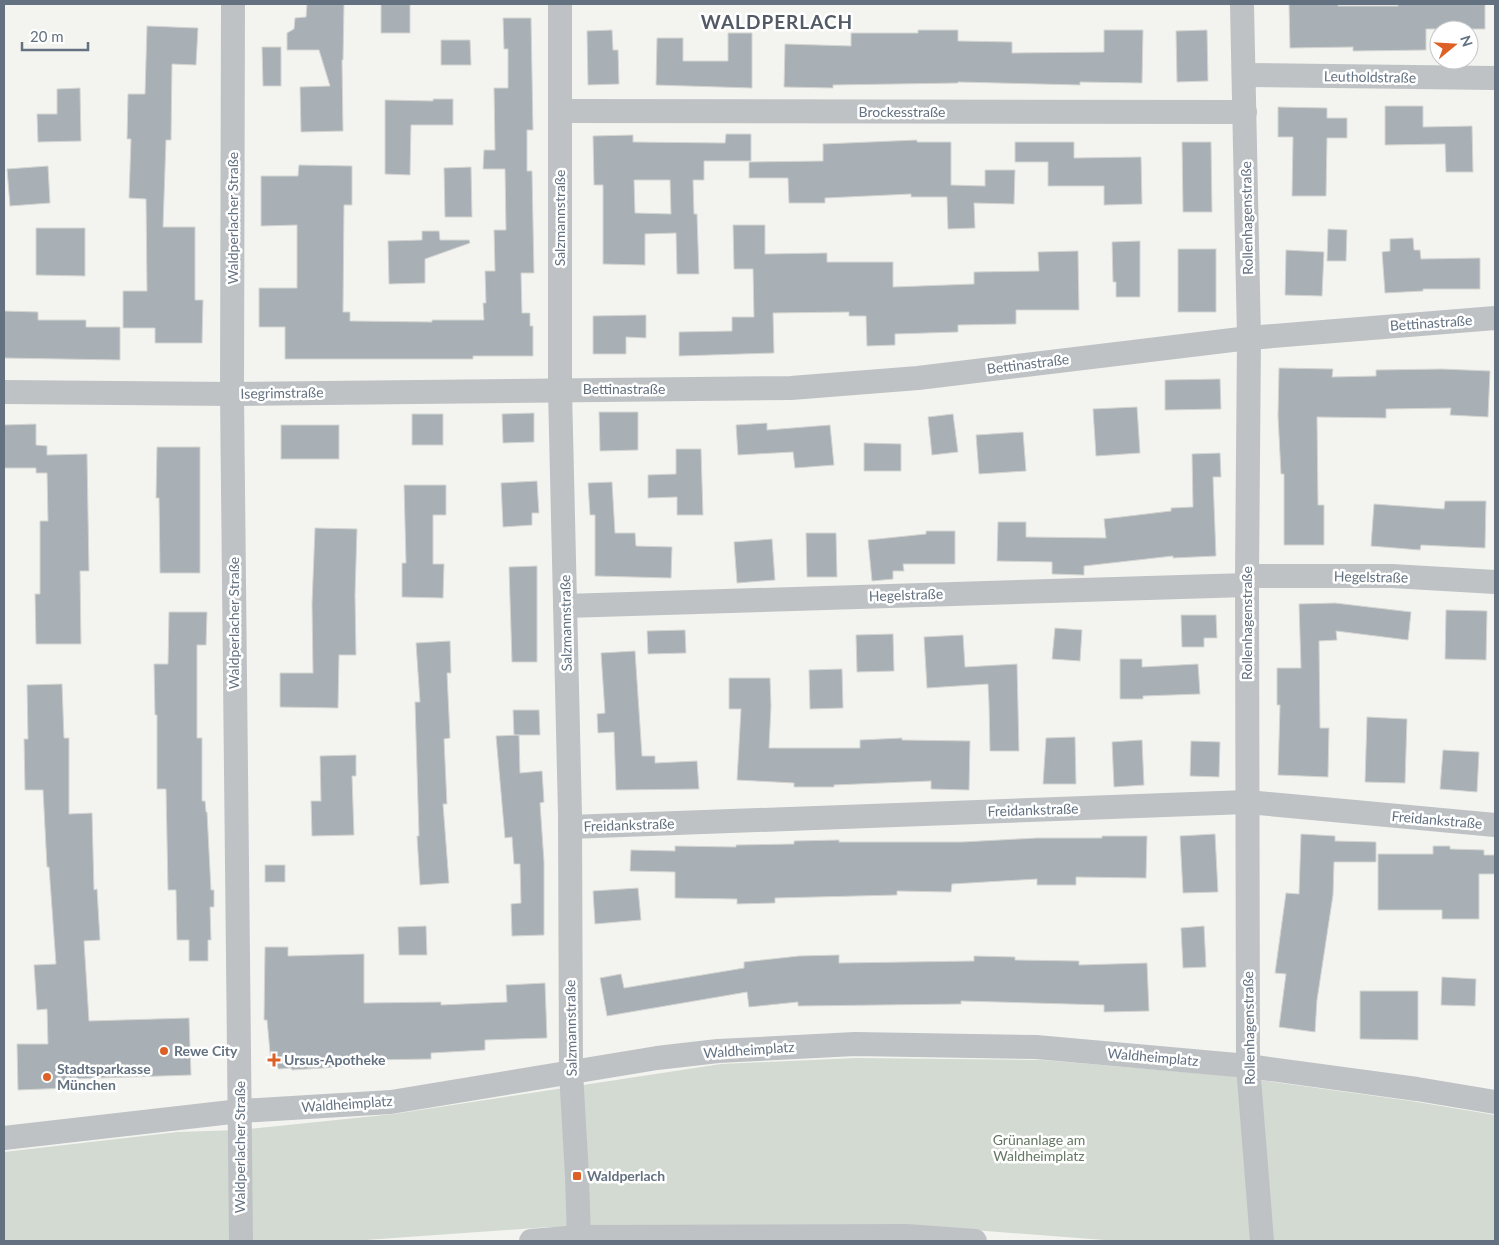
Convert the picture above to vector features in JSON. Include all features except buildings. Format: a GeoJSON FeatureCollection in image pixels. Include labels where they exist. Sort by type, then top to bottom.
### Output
{"type":"FeatureCollection","features":[{"type":"Feature","properties":{"kind":"street","name":"Waldperlacher Straße"},"geometry":{"type":"LineString","coordinates":[[233,4],[232,394],[241,1241]]}},
{"type":"Feature","properties":{"kind":"street","name":"Salzmannstraße"},"geometry":{"type":"LineString","coordinates":[[560,4],[560,390],[570,827],[571,1072],[579,1239]]}},
{"type":"Feature","properties":{"kind":"street","name":"Rollenhagenstraße"},"geometry":{"type":"LineString","coordinates":[[1242,4],[1249,338],[1247,580],[1248,1066],[1262,1241]]}},
{"type":"Feature","properties":{"kind":"street","name":"Leutholdstraße"},"geometry":{"type":"LineString","coordinates":[[1244,75],[1495,78]]}},
{"type":"Feature","properties":{"kind":"street","name":"Brockesstraße"},"geometry":{"type":"LineString","coordinates":[[560,111],[1245,112]]}},
{"type":"Feature","properties":{"kind":"street","name":"Bettinastraße"},"geometry":{"type":"LineString","coordinates":[[560,390],[791,388],[918,378],[1249,338],[1495,318]]}},
{"type":"Feature","properties":{"kind":"street","name":"Isegrimstraße"},"geometry":{"type":"LineString","coordinates":[[4,392],[232,394],[560,390]]}},
{"type":"Feature","properties":{"kind":"street","name":"Hegelstraße"},"geometry":{"type":"LineString","coordinates":[[565,606],[1392,576],[1495,582]]}},
{"type":"Feature","properties":{"kind":"street","name":"Freidankstraße"},"geometry":{"type":"LineString","coordinates":[[570,827],[1248,802],[1495,825]]}},
{"type":"Feature","properties":{"kind":"street","name":"Waldheimplatz"},"geometry":{"type":"LineString","coordinates":[[4,1138],[240,1111],[391,1102],[657,1058],[718,1051],[855,1044],[1036,1047],[1248,1066],[1417,1089],[1495,1102]]}},
{"type":"Feature","properties":{"kind":"street"},"geometry":{"type":"LineString","coordinates":[[531,1241],[906,1236],[975,1241]]}},
{"type":"Feature","properties":{"kind":"green space","name":"Grünanlage am Waldheimplatz"},"geometry":{"type":"Polygon","coordinates":[[[856,1058],[1042,1060],[1231,1076],[1411,1101],[1495,1115],[1495,1241],[1118,1241],[908,1225],[549,1227],[351,1241],[4,1241],[4,1152],[178,1132],[239,1130],[394,1114],[721,1064],[856,1058]]]}},
{"type":"Feature","properties":{"kind":"place","name":"Rewe City"},"geometry":{"type":"Point","coordinates":[164,1051]}},
{"type":"Feature","properties":{"kind":"place","name":"Ursus-Apotheke"},"geometry":{"type":"Point","coordinates":[274,1060]}},
{"type":"Feature","properties":{"kind":"place","name":"Stadtsparkasse München"},"geometry":{"type":"Point","coordinates":[47,1077]}},
{"type":"Feature","properties":{"kind":"place","name":"Waldperlach"},"geometry":{"type":"Point","coordinates":[577,1176]}},
{"type":"Feature","properties":{"kind":"district","name":"WALDPERLACH"},"geometry":{"type":"Point","coordinates":[777,22]}}]}
